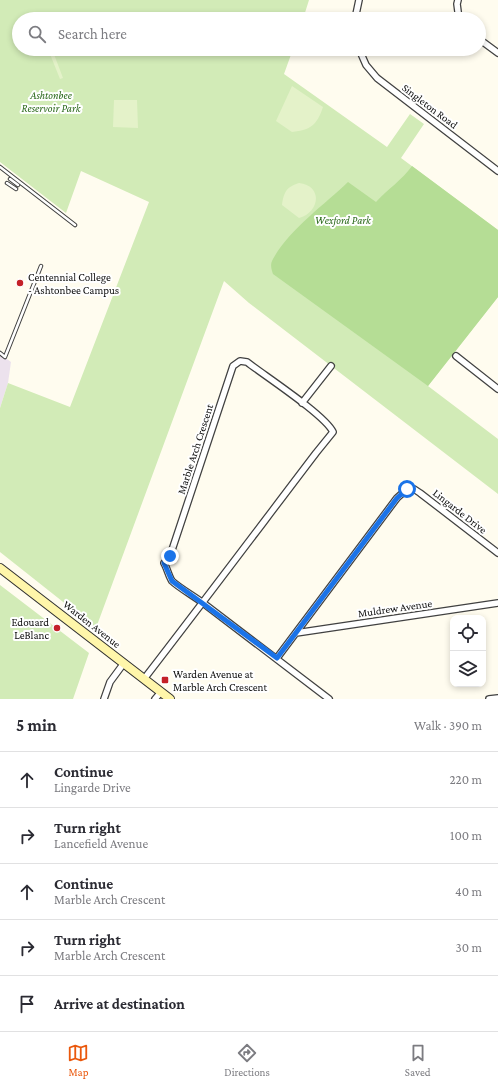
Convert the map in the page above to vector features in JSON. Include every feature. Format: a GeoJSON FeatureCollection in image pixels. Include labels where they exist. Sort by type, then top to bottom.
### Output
{"type":"FeatureCollection","features":[{"type":"Feature","properties":{"kind":"main road","name":"Warden Avenue"},"geometry":{"type":"LineString","coordinates":[[0,568],[170,699]]}},
{"type":"Feature","properties":{"kind":"street"},"geometry":{"type":"LineString","coordinates":[[356,12],[359,0]]}},
{"type":"Feature","properties":{"kind":"street"},"geometry":{"type":"LineString","coordinates":[[458,0],[458,12]]}},
{"type":"Feature","properties":{"kind":"street"},"geometry":{"type":"LineString","coordinates":[[486,45],[498,54]]}},
{"type":"Feature","properties":{"kind":"street","name":"Singleton Road"},"geometry":{"type":"LineString","coordinates":[[362,56],[366,65],[376,78],[498,171]]}},
{"type":"Feature","properties":{"kind":"street"},"geometry":{"type":"LineString","coordinates":[[456,356],[498,389]]}},
{"type":"Feature","properties":{"kind":"street","name":"Marble Arch Crescent"},"geometry":{"type":"LineString","coordinates":[[144,679],[203,602],[332,432],[329,424],[248,362],[240,361],[233,366],[170,556],[164,563],[172,581],[203,602]]}},
{"type":"Feature","properties":{"kind":"street"},"geometry":{"type":"LineString","coordinates":[[302,403],[331,366]]}},
{"type":"Feature","properties":{"kind":"street","name":"Lingarde Drive"},"geometry":{"type":"LineString","coordinates":[[277,658],[397,498],[402,492],[410,488],[420,493],[498,553]]}},
{"type":"Feature","properties":{"kind":"street"},"geometry":{"type":"LineString","coordinates":[[203,602],[329,699]]}},
{"type":"Feature","properties":{"kind":"street","name":"Muldrew Avenue"},"geometry":{"type":"LineString","coordinates":[[296,634],[498,603]]}},
{"type":"Feature","properties":{"kind":"street"},"geometry":{"type":"LineString","coordinates":[[106,698],[110,682],[124,663]]}},
{"type":"Feature","properties":{"kind":"street"},"geometry":{"type":"LineString","coordinates":[[155,699],[161,692]]}},
{"type":"Feature","properties":{"kind":"street"},"geometry":{"type":"LineString","coordinates":[[489,699],[498,698]]}},
{"type":"Feature","properties":{"kind":"lane"},"geometry":{"type":"LineString","coordinates":[[0,167],[11,178],[75,225]]}},
{"type":"Feature","properties":{"kind":"lane"},"geometry":{"type":"LineString","coordinates":[[8,183],[16,189]]}},
{"type":"Feature","properties":{"kind":"lane"},"geometry":{"type":"LineString","coordinates":[[0,353],[5,357],[41,266]]}},
{"type":"Feature","properties":{"kind":"shaded area"},"geometry":{"type":"Polygon","coordinates":[[[0,354],[11,362],[8,383],[0,408],[0,354]]]}},
{"type":"Feature","properties":{"kind":"green space","name":"Ashtonbee Reservoir Park"},"geometry":{"type":"Polygon","coordinates":[[[0,0],[309,0],[305,12],[12,12],[12,56],[290,56],[284,74],[387,147],[410,114],[424,124],[401,158],[498,230],[498,297],[428,386],[498,439],[498,494],[249,303],[224,281],[96,628],[0,552],[0,408],[8,383],[70,407],[149,202],[81,171],[66,213],[0,162],[0,0]]]}},
{"type":"Feature","properties":{"kind":"green space"},"geometry":{"type":"Polygon","coordinates":[[[51,56],[55,56],[63,78],[60,79],[51,56]]]}},
{"type":"Feature","properties":{"kind":"green space"},"geometry":{"type":"Polygon","coordinates":[[[292,86],[323,107],[316,122],[312,126],[304,130],[292,132],[276,121],[292,86]]]}},
{"type":"Feature","properties":{"kind":"green space"},"geometry":{"type":"Polygon","coordinates":[[[114,100],[137,100],[138,128],[113,127],[114,100]]]}},
{"type":"Feature","properties":{"kind":"green space","name":"Wexford Park"},"geometry":{"type":"Polygon","coordinates":[[[412,166],[498,230],[498,297],[428,386],[273,274],[271,266],[273,259],[280,248],[297,228],[348,182],[376,202],[404,176],[412,166]]]}},
{"type":"Feature","properties":{"kind":"green space"},"geometry":{"type":"Polygon","coordinates":[[[299,183],[307,185],[312,189],[316,200],[311,211],[299,218],[282,205],[287,190],[299,183]]]}},
{"type":"Feature","properties":{"kind":"green space"},"geometry":{"type":"Polygon","coordinates":[[[0,585],[89,653],[73,699],[0,699],[0,585]]]}},
{"type":"Feature","properties":{"kind":"place","name":"Centennial College - Ashtonbee Campus"},"geometry":{"type":"Point","coordinates":[20,283]}},
{"type":"Feature","properties":{"kind":"place","name":"Edouard LeBlanc"},"geometry":{"type":"Point","coordinates":[57,628]}},
{"type":"Feature","properties":{"kind":"place","name":"Warden Avenue at Marble Arch Crescent"},"geometry":{"type":"Point","coordinates":[165,680]}},
{"type":"Feature","properties":{"kind":"route"},"geometry":{"type":"LineString","coordinates":[[170,556],[164,563],[172,581],[197,597],[277,658],[397,498],[407,489]]}}]}
